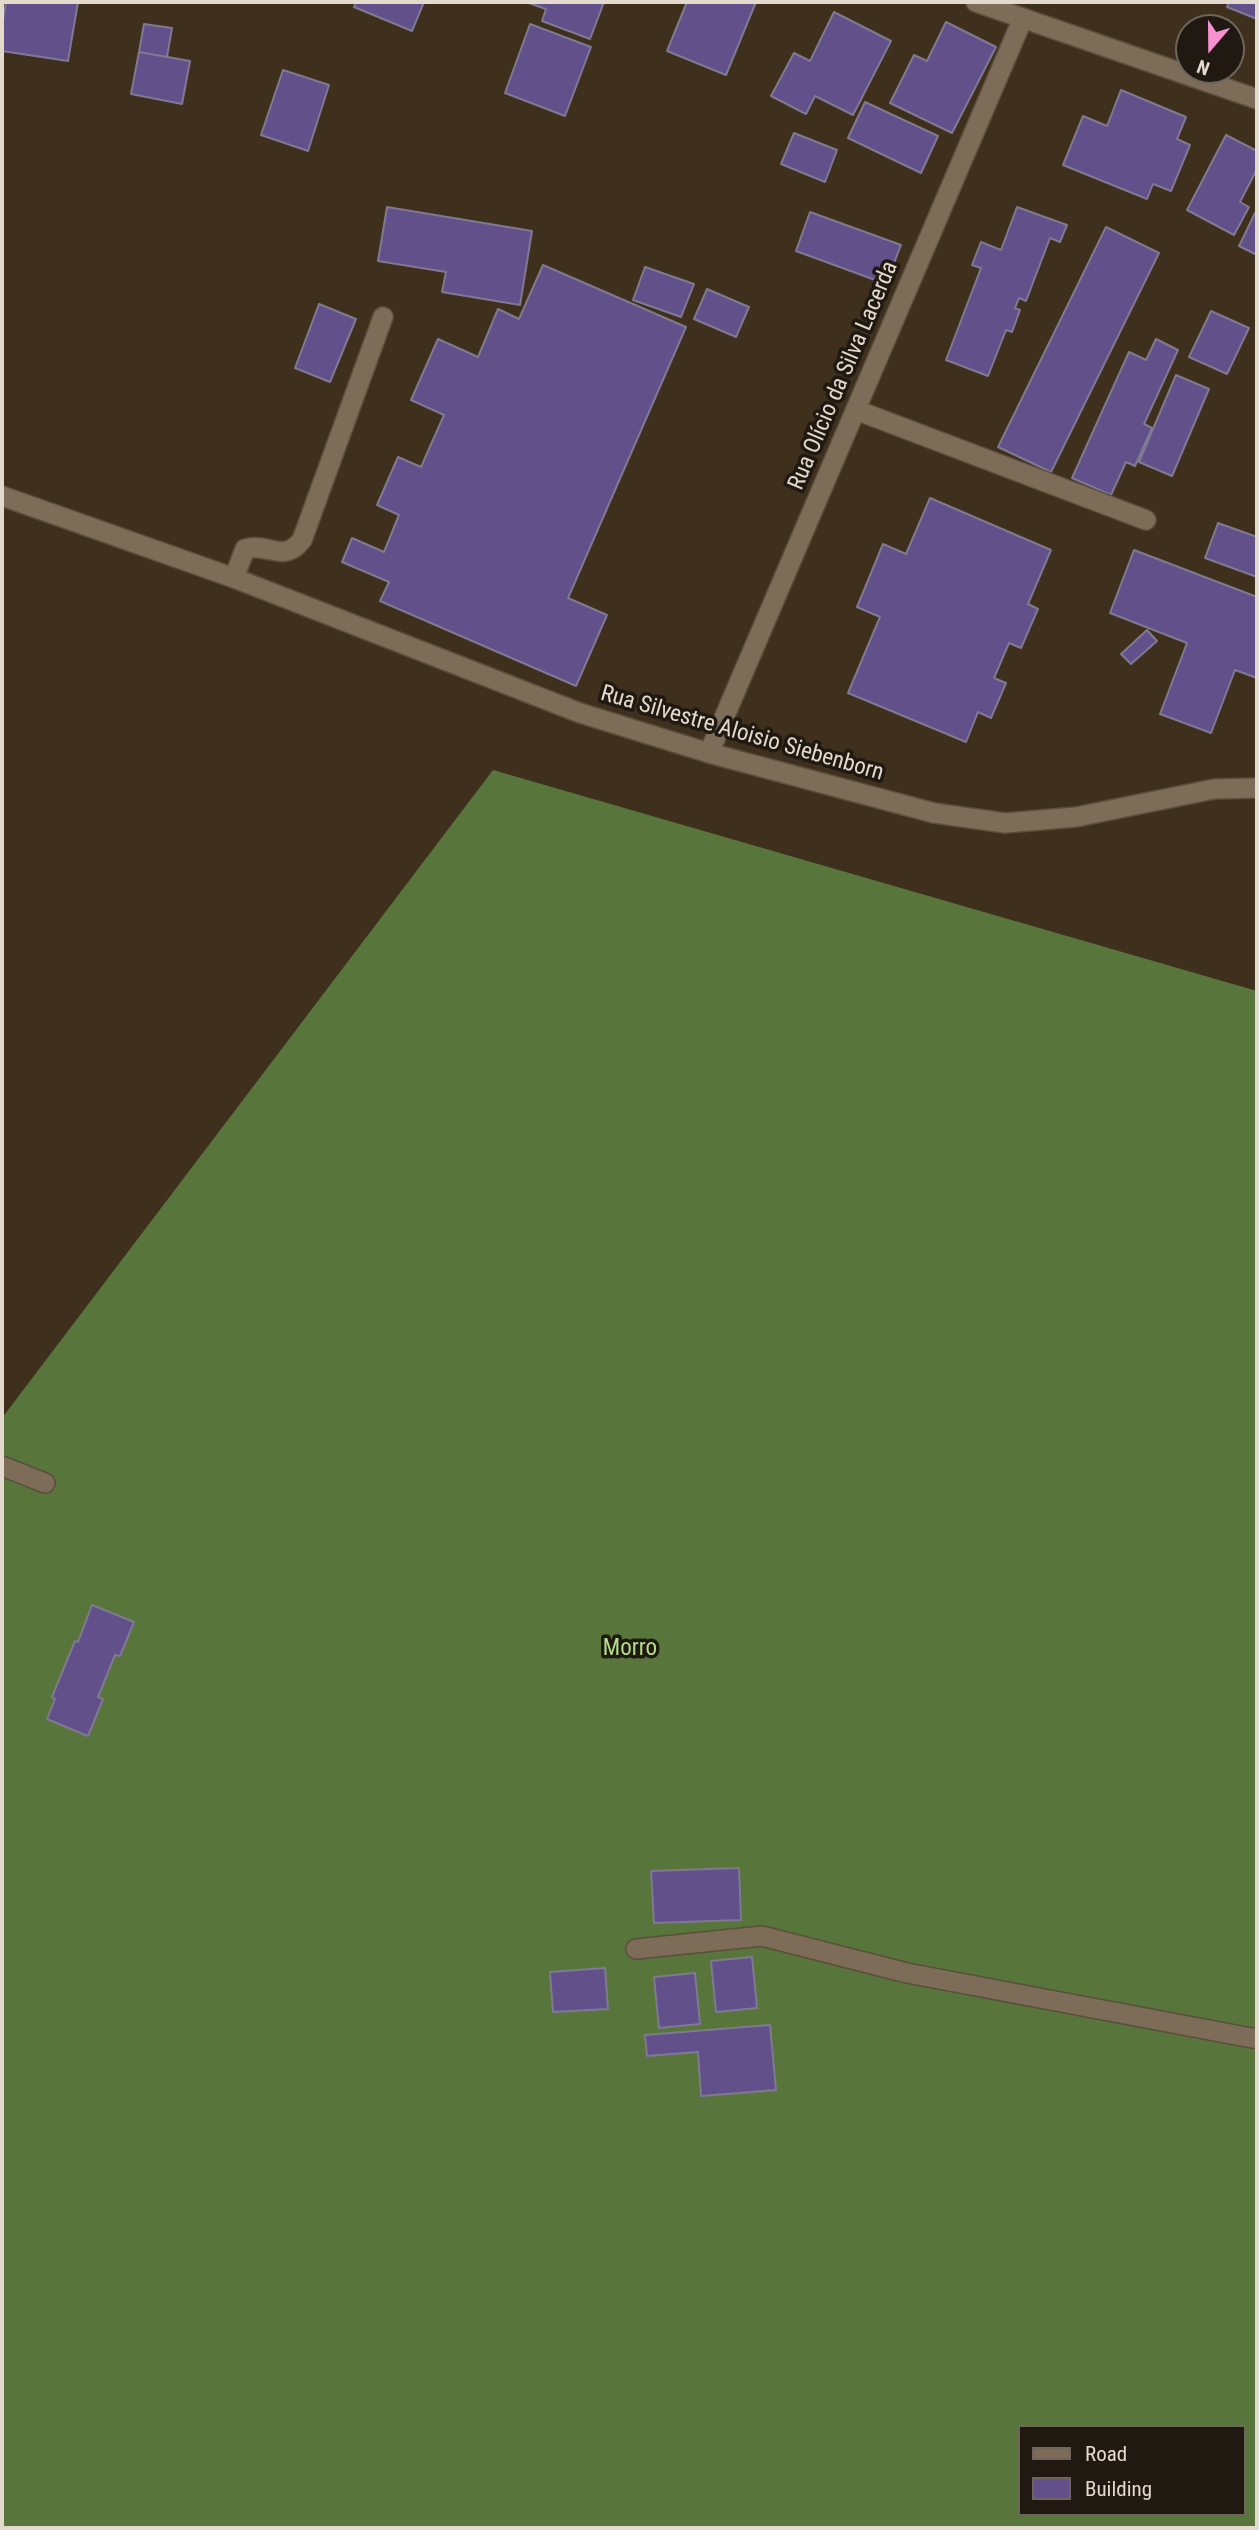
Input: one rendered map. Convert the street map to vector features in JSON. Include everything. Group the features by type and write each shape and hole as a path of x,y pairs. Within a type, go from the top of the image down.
{"street":[{"path":"976,2 1257,99"},
{"name":"Rua Olício da Silva Lacerda","path":"709,753 1023,18"},
{"path":"233,578 245,549 252,547 285,552 294,550 302,540 383,317"},
{"path":"856,410 1146,520"},
{"name":"Rua Silvestre Aloisio Siebenborn","path":"2,496 233,578 580,713 709,753 934,813 1005,823 1076,817 1214,789 1257,788"},
{"path":"2,1466 45,1483"},
{"path":"636,1949 762,1936 907,1973 1257,2039"}],"green space":[{"name":"Morro","path":"493,770 1257,991 1257,2528 2,2528 2,1418"}],"building":[{"path":"6,2 78,2 68,61 2,51"},
{"path":"356,2 424,2 412,31 354,7"},
{"path":"526,2 604,2 590,39 542,21 546,9"},
{"path":"687,2 756,2 726,75 667,51"},
{"path":"1229,2 1257,2 1257,19 1245,14 1227,7"},
{"path":"834,12 891,41 853,115 815,96 806,114 771,96 794,53 810,61"},
{"path":"946,22 996,47 952,133 890,103 914,55 927,61"},
{"path":"144,24 172,28 167,57 139,52"},
{"path":"530,24 591,47 565,116 505,93"},
{"path":"139,52 190,61 182,104 131,94"},
{"path":"283,70 329,85 308,151 261,135"},
{"path":"1121,90 1186,117 1177,139 1190,145 1171,191 1153,184 1147,199 1063,165 1083,116 1107,126"},
{"path":"865,102 938,136 921,173 848,138"},
{"path":"794,133 837,150 825,182 781,164"},
{"path":"1226,135 1257,151 1257,169 1240,202 1249,207 1234,235 1187,210"},
{"path":"387,207 532,231 520,305 442,292 446,272 378,261"},
{"path":"1017,207 1067,225 1060,242 1050,238 1026,301 1019,298 1015,308 1020,310 1012,332 1006,330 988,376 946,360 981,268 972,265 981,242 1001,250"},
{"path":"1257,209 1257,255 1239,246"},
{"path":"810,212 901,245 886,284 796,251"},
{"path":"1106,227 1159,253 1051,472 998,447"},
{"path":"543,265 686,327 568,598 607,615 576,686 380,601 389,582 342,562 352,538 384,552 399,515 377,505 398,457 421,467 444,415 411,400 438,339 478,357 498,309 519,319"},
{"path":"645,267 694,284 681,317 633,300"},
{"path":"707,289 749,307 736,337 694,319"},
{"path":"319,304 356,319 330,382 295,368"},
{"path":"1211,311 1249,328 1227,374 1189,357"},
{"path":"1156,339 1178,350 1144,424 1152,428 1135,466 1126,462 1111,495 1072,478 1129,352 1146,360"},
{"path":"1176,375 1209,389 1172,476 1139,462"},
{"path":"930,498 1051,550 1028,604 1038,609 1021,648 1009,643 994,678 1006,683 991,718 978,712 966,742 848,693 880,617 857,607 883,544 906,554"},
{"path":"1218,523 1257,537 1257,577 1205,558"},
{"path":"1134,550 1257,597 1257,678 1235,670 1211,733 1160,714 1187,643 1110,613"},
{"path":"1147,630 1157,641 1131,664 1121,654"},
{"path":"92,1605 134,1622 120,1656 115,1655 98,1697 103,1699 88,1736 47,1719 55,1699 52,1697"},
{"path":"739,1868 741,1920 654,1923 651,1871"},
{"path":"752,1957 757,2008 716,2012 711,1961"},
{"path":"605,1968 608,2009 553,2012 550,1972"},
{"path":"695,1973 700,2024 659,2028 654,1977"},
{"path":"770,2025 776,2090 701,2096 698,2052 647,2056 645,2035"}]}
